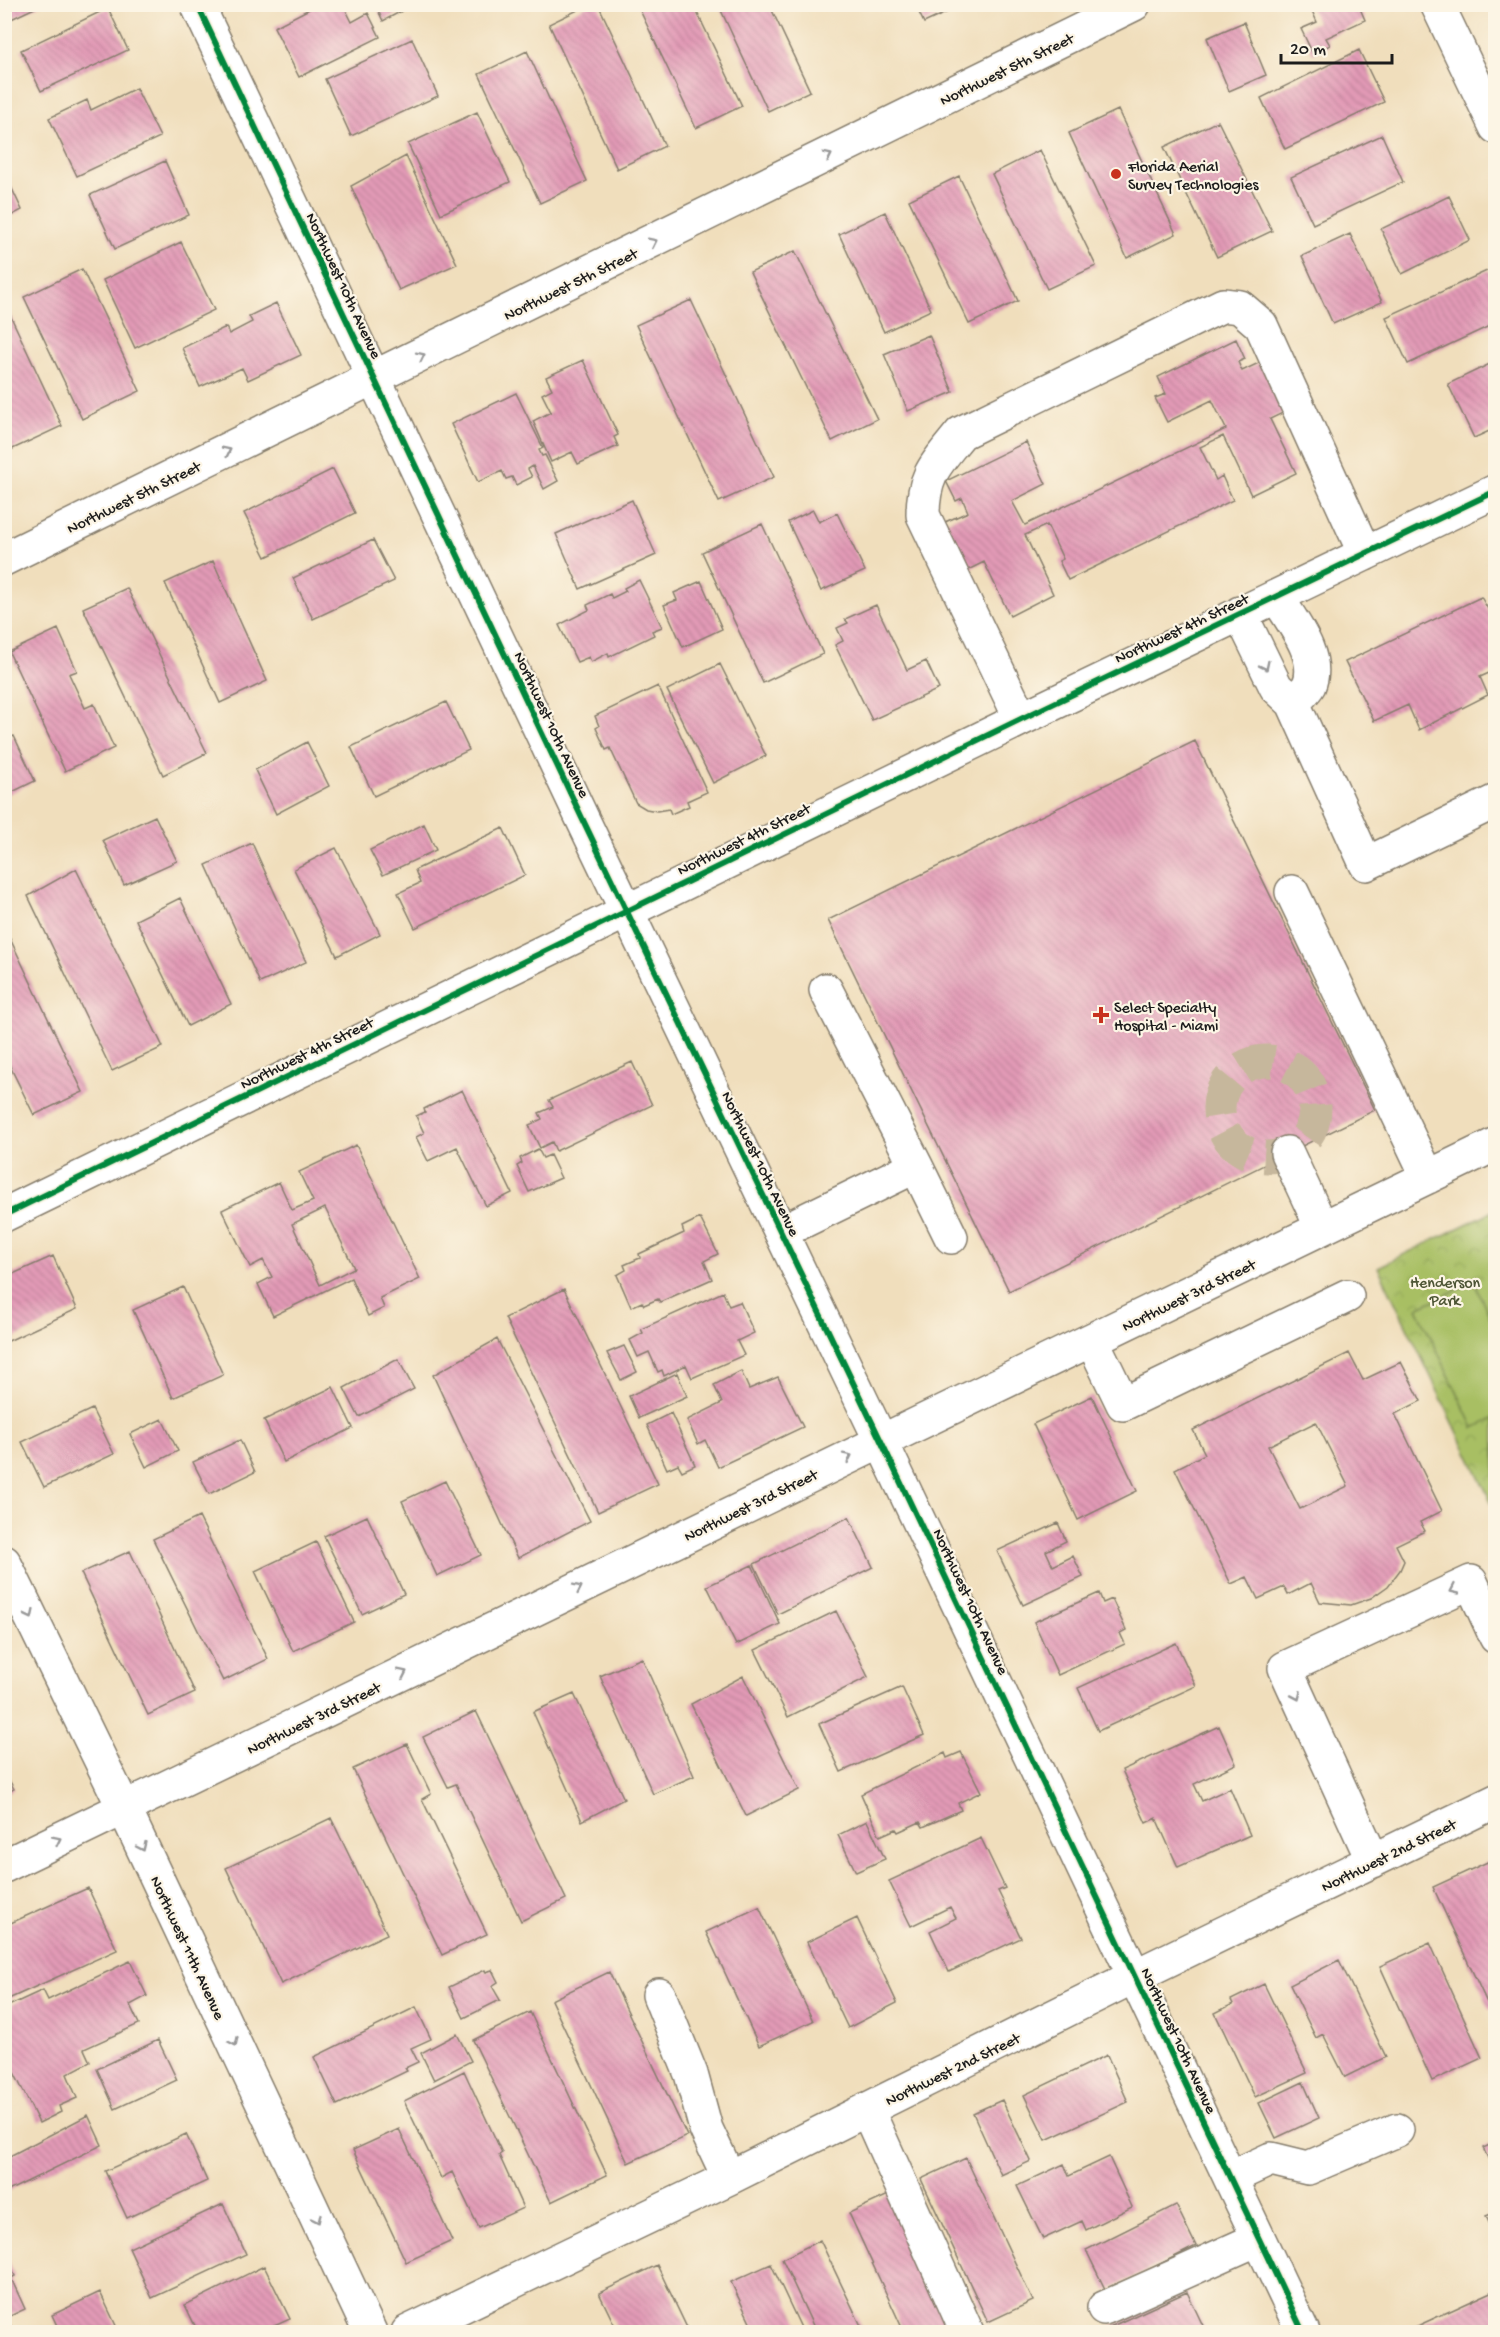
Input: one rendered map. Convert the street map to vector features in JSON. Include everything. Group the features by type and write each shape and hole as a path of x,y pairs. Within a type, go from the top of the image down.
{"street":[{"name":"Northwest 10th Avenue","path":"197,4 1303,2332"},
{"name":"Northwest 5th Street","path":"4,559 375,379 1134,4"},
{"path":"1437,4 1496,127"},
{"path":"1020,718 923,515 923,495 931,470 961,433 1223,305 1240,307 1261,325 1365,554"},
{"name":"Northwest 4th Street","path":"4,1215 1020,718 1496,491"},
{"path":"1277,597 1308,650 1311,666 1308,686 1293,703"},
{"path":"1240,614 1276,687 1293,703 1366,864 1496,801"},
{"path":"1292,892 1428,1177"},
{"path":"826,990 951,1237"},
{"name":"Northwest 3rd Street","path":"4,1866 1496,1144"},
{"path":"1287,1153 1322,1228"},
{"path":"781,1232 916,1166"},
{"path":"1092,1340 1123,1404 1347,1296"},
{"name":"Northwest 11th Avenue","path":"4,1562 124,1808 370,2332"},
{"path":"1373,1861 1285,1668 1471,1582 1496,1637"},
{"name":"Northwest 2nd Street","path":"408,2332 729,2178 1135,1976 1496,1801"},
{"path":"659,1995 691,2074 706,2129 729,2178"},
{"path":"867,2109 967,2332"},
{"path":"1230,2178 1271,2159 1308,2168 1397,2130"},
{"path":"1104,2308 1258,2239"}],"green space":[{"name":"Henderson Park","path":"1495,1210 1495,1510 1378,1267"},
{"path":"1474,1282 1495,1328 1495,1418 1474,1428 1417,1308"}],"building":[{"path":"4,4 43,4 7,21 4,16"},
{"path":"319,4 343,4 352,22 368,13 380,37 299,77 274,27"},
{"path":"375,4 415,4 383,21"},
{"path":"590,4 598,4 665,146 617,169 549,24"},
{"path":"637,4 693,4 742,106 696,128"},
{"path":"718,4 769,4 810,91 768,111"},
{"path":"915,4 965,4 924,23"},
{"path":"1309,4 1358,4 1365,20 1326,38 1330,45 1313,54 1301,29 1317,22"},
{"path":"108,8 128,50 41,91 21,50"},
{"path":"1244,22 1266,75 1229,91 1207,38"},
{"path":"412,39 438,96 351,136 325,79"},
{"path":"1359,50 1384,102 1285,149 1261,98"},
{"path":"527,51 587,181 540,203 479,74"},
{"path":"136,88 160,137 77,176 49,118 87,100 91,110"},
{"path":"1118,110 1176,234 1127,258 1069,133"},
{"path":"477,112 510,182 441,214 408,144"},
{"path":"1218,121 1272,231 1217,257 1164,147"},
{"path":"1382,135 1403,182 1313,224 1291,177"},
{"path":"1040,150 1096,266 1047,289 992,174"},
{"path":"406,156 457,264 399,290 351,186"},
{"path":"165,161 189,215 115,249 90,195"},
{"path":"5,174 22,210 5,219"},
{"path":"959,176 1018,301 969,324 909,200"},
{"path":"1449,196 1470,240 1402,274 1381,229"},
{"path":"885,212 931,310 884,332 839,234"},
{"path":"1350,234 1382,302 1333,324 1302,256"},
{"path":"181,242 214,310 135,348 103,280"},
{"path":"795,251 877,419 832,441 750,272"},
{"path":"82,269 140,391 82,419 24,297"},
{"path":"1489,270 1496,284 1496,323 1408,364 1386,317"},
{"path":"691,300 774,477 719,502 636,325"},
{"path":"4,302 62,426 4,453"},
{"path":"276,303 301,355 248,380 242,368 200,387 182,348 226,327 229,334 252,322 249,316"},
{"path":"929,335 953,392 908,411 884,354"},
{"path":"1236,339 1245,359 1238,362 1242,371 1267,359 1291,409 1270,419 1296,473 1251,495 1223,436 1200,447 1216,480 1222,476 1233,500 1068,580 1059,561 1063,559 1047,525 1025,535 1053,594 1010,616 984,562 968,570 945,522 968,512 962,498 956,501 946,481 1026,442 1046,484 1012,501 1025,525 1226,429 1212,400 1167,422 1155,398 1166,394 1158,377"},
{"path":"583,360 618,435 614,437 618,446 578,464 572,452 551,462 533,421 551,412 542,394 552,389 546,377"},
{"path":"1496,361 1496,428 1474,438 1448,384"},
{"path":"516,393 543,448 539,450 542,456 545,455 558,481 544,489 533,466 528,469 532,477 516,485 512,477 506,479 502,471 478,482 451,424"},
{"path":"333,469 355,513 266,557 244,513"},
{"path":"632,500 656,555 580,589 556,534"},
{"path":"813,510 819,522 837,513 865,571 821,591 788,522"},
{"path":"762,524 823,654 763,683 702,552"},
{"path":"373,540 394,581 313,619 293,578"},
{"path":"213,561 267,681 220,703 165,583"},
{"path":"639,580 662,627 652,631 654,635 609,657 608,653 591,662 589,657 577,662 559,625 589,610 587,605 610,594 612,598 626,591 624,588"},
{"path":"701,581 722,629 683,647 664,605 677,600 674,593"},
{"path":"127,588 207,753 163,775 83,608"},
{"path":"1481,597 1496,623 1496,670 1480,677 1488,695 1419,730 1408,705 1374,721 1345,662"},
{"path":"876,605 907,670 926,661 939,689 872,720 835,645 843,641 837,628 848,623 845,619"},
{"path":"58,629 77,671 69,674 85,708 94,704 114,748 65,771 9,652"},
{"path":"720,664 766,756 713,783 667,690"},
{"path":"658,686 707,792 687,801 689,806 671,814 669,809 657,811 646,809 636,803 610,748 606,750 596,728 599,726 595,716"},
{"path":"446,702 469,750 374,796 351,747"},
{"path":"14,736 35,781 4,796 4,740"},
{"name":"Select Specialty Hospital - Miami","path":"1195,741 1375,1110 1009,1291 828,920"},
{"path":"307,742 329,786 276,814 255,770"},
{"path":"155,816 177,861 124,885 103,840"},
{"path":"424,824 436,850 383,875 370,850"},
{"path":"503,828 525,875 415,928 398,893 420,883 415,870"},
{"path":"252,843 306,962 260,983 206,865"},
{"path":"336,848 380,934 337,956 294,869"},
{"path":"76,869 163,1047 112,1071 28,896"},
{"path":"180,898 231,1004 188,1026 136,920"},
{"path":"4,926 83,1092 34,1115 4,1054"},
{"path":"632,1062 652,1105 556,1151 552,1142 540,1148 529,1125 542,1119 539,1113 553,1107 549,1100"},
{"path":"462,1090 512,1193 486,1206 457,1147 428,1161 416,1137 424,1133 416,1116 425,1112 424,1109"},
{"path":"356,1145 420,1279 380,1298 384,1308 368,1316 351,1278 273,1316 258,1284 272,1277 263,1260 250,1267 222,1210 279,1182 292,1210 313,1201 299,1172","holes":["325,1208 354,1268 320,1285 292,1224"]},
{"path":"538,1149 543,1158 550,1155 561,1178 529,1192 517,1166 522,1163 520,1158"},
{"path":"700,1218 718,1254 704,1261 712,1279 660,1302 658,1299 631,1307 617,1275 626,1270 624,1265 640,1258 639,1254 684,1233 682,1227"},
{"path":"53,1256 77,1309 4,1343 4,1278"},
{"path":"183,1287 223,1375 173,1398 133,1310"},
{"path":"564,1289 658,1484 598,1512 505,1318"},
{"path":"723,1292 729,1306 740,1302 754,1333 737,1341 744,1355 692,1378 686,1365 664,1376 662,1370 658,1372 649,1352 638,1357 630,1340 643,1333 641,1329"},
{"path":"497,1339 590,1521 518,1558 433,1375"},
{"path":"624,1346 637,1372 621,1380 607,1353"},
{"path":"1349,1353 1363,1380 1401,1362 1421,1401 1395,1414 1442,1511 1420,1522 1425,1531 1396,1545 1404,1561 1400,1570 1388,1586 1371,1598 1351,1605 1320,1602 1311,1583 1288,1595 1284,1587 1258,1599 1247,1577 1231,1584 1175,1469 1205,1454 1193,1430","holes":["1316,1422 1348,1486 1300,1509 1268,1446"]},
{"path":"398,1359 414,1389 359,1417 344,1388"},
{"path":"741,1371 749,1389 778,1377 803,1427 718,1467 705,1440 698,1444 687,1420 722,1403 714,1385"},
{"path":"677,1373 687,1396 639,1418 629,1396"},
{"path":"333,1387 353,1428 284,1462 264,1420"},
{"path":"1092,1396 1137,1491 1078,1520 1033,1424"},
{"path":"92,1409 114,1454 44,1487 22,1442"},
{"path":"671,1413 695,1465 682,1471 678,1464 667,1469 647,1425"},
{"path":"162,1419 178,1451 146,1467 130,1434"},
{"path":"240,1440 255,1472 209,1494 193,1462"},
{"path":"445,1481 481,1555 437,1576 402,1501"},
{"path":"367,1516 404,1594 362,1614 324,1536"},
{"path":"199,1517 268,1659 223,1681 153,1539"},
{"path":"849,1517 873,1567 778,1614 754,1564"},
{"path":"1058,1523 1066,1541 1046,1551 1053,1566 1073,1556 1083,1577 1023,1605 997,1551"},
{"path":"316,1542 354,1622 293,1651 255,1571"},
{"path":"130,1551 195,1693 148,1715 81,1573"},
{"path":"752,1565 780,1624 736,1645 707,1586"},
{"path":"1099,1593 1103,1603 1112,1599 1126,1630 1120,1633 1125,1644 1058,1675 1034,1622"},
{"path":"836,1611 868,1677 788,1717 755,1650"},
{"path":"1176,1643 1196,1686 1098,1731 1078,1688"},
{"path":"642,1658 694,1776 653,1794 600,1676"},
{"path":"743,1676 799,1790 746,1816 691,1704"},
{"path":"902,1687 924,1735 841,1772 819,1724"},
{"path":"574,1694 624,1799 582,1821 533,1712"},
{"path":"476,1711 566,1899 521,1921 456,1784 448,1787 423,1737"},
{"path":"1219,1726 1236,1764 1194,1784 1202,1801 1230,1788 1250,1835 1178,1867 1156,1818 1146,1823 1122,1770"},
{"path":"407,1744 431,1794 422,1799 487,1934 442,1955 353,1769"},
{"path":"961,1752 981,1792 958,1803 961,1810 923,1827 920,1822 898,1832 896,1829 880,1836 861,1794 945,1753 947,1758"},
{"path":"4,1771 14,1789 4,1794"},
{"path":"331,1818 387,1934 281,1984 226,1868"},
{"path":"867,1821 885,1859 856,1872 838,1835"},
{"path":"981,1838 1005,1888 998,1891 1021,1938 949,1972 930,1931 956,1918 950,1907 911,1926 889,1881"},
{"path":"1494,1859 1496,2007 1490,2009 1433,1887"},
{"path":"88,1888 117,1950 4,2001 4,1926"},
{"path":"759,1907 813,2021 759,2046 706,1932"},
{"path":"857,1918 897,2003 848,2028 807,1942"},
{"path":"1430,1943 1482,2058 1432,2081 1380,1966"},
{"path":"1339,1960 1386,2057 1345,2077 1323,2034 1316,2038 1290,1985"},
{"path":"130,1961 147,1996 130,2005 139,2024 84,2049 90,2062 67,2074 77,2098 59,2106 61,2112 39,2123 4,2052 4,2008 43,1990 48,2000"},
{"path":"485,1970 486,1972 492,1970 498,1982 492,1986 500,2000 464,2018 449,1987"},
{"path":"609,1972 687,2136 628,2163 551,2000"},
{"path":"1264,1984 1307,2073 1255,2097 1215,2013 1233,2004 1231,2000"},
{"path":"416,2007 431,2039 411,2048 418,2062 405,2068 407,2071 337,2105 314,2057"},
{"path":"530,2012 607,2175 551,2202 473,2040"},
{"path":"457,2034 471,2061 434,2080 421,2053"},
{"path":"158,2040 177,2080 115,2109 97,2069"},
{"path":"1107,2055 1128,2102 1046,2140 1024,2095"},
{"path":"464,2071 502,2153 499,2155 523,2208 479,2228 452,2172 441,2178 404,2101"},
{"path":"1303,2082 1319,2118 1276,2138 1259,2103"},
{"path":"1002,2100 1031,2161 1001,2175 973,2113"},
{"path":"88,2115 102,2145 4,2193 4,2159"},
{"path":"399,2129 452,2241 406,2262 353,2150"},
{"path":"186,2134 207,2181 127,2218 105,2171"},
{"path":"1496,2142 1496,2164 1492,2166 1483,2148"},
{"path":"1109,2157 1132,2207 1086,2230 1082,2221 1043,2239 1017,2186 1064,2164 1069,2176"},
{"path":"966,2158 1033,2301 988,2322 921,2179"},
{"path":"895,2192 960,2332 904,2332 849,2213"},
{"path":"223,2204 246,2254 152,2298 129,2248"},
{"path":"1176,2205 1196,2246 1106,2291 1086,2250"},
{"path":"1496,2212 1496,2238 1486,2216"},
{"path":"820,2240 864,2332 816,2332 782,2259"},
{"path":"6,2256 15,2276 11,2278 25,2309 4,2319 4,2257"},
{"path":"771,2264 803,2332 755,2332 731,2282"},
{"path":"657,2265 689,2332 618,2332 599,2293"},
{"path":"264,2266 290,2319 261,2332 198,2332 185,2305"},
{"path":"1496,2290 1496,2332 1404,2332"},
{"path":"100,2292 119,2332 60,2332 52,2315"},
{"path":"1187,2292 1206,2332 1099,2332"},
{"path":"10,2324 14,2332 4,2332 4,2327"}],"tunnel":[{"path":"1267,1061 1285,1064 1301,1075 1312,1091 1315,1109 1312,1127 1301,1143 1285,1154 1267,1157 1249,1154 1233,1143 1222,1127 1219,1109 1222,1091 1233,1075 1249,1064 1267,1061"}],"cycle path":[{"path":"197,4 1303,2332"},
{"path":"4,1215 1021,719 1496,491"}],"place":[{"name":"Florida Aerial Survey Technologies","path":"1116,174"},
{"name":"Select Specialty Hospital - Miami","path":"1101,1015"}]}
